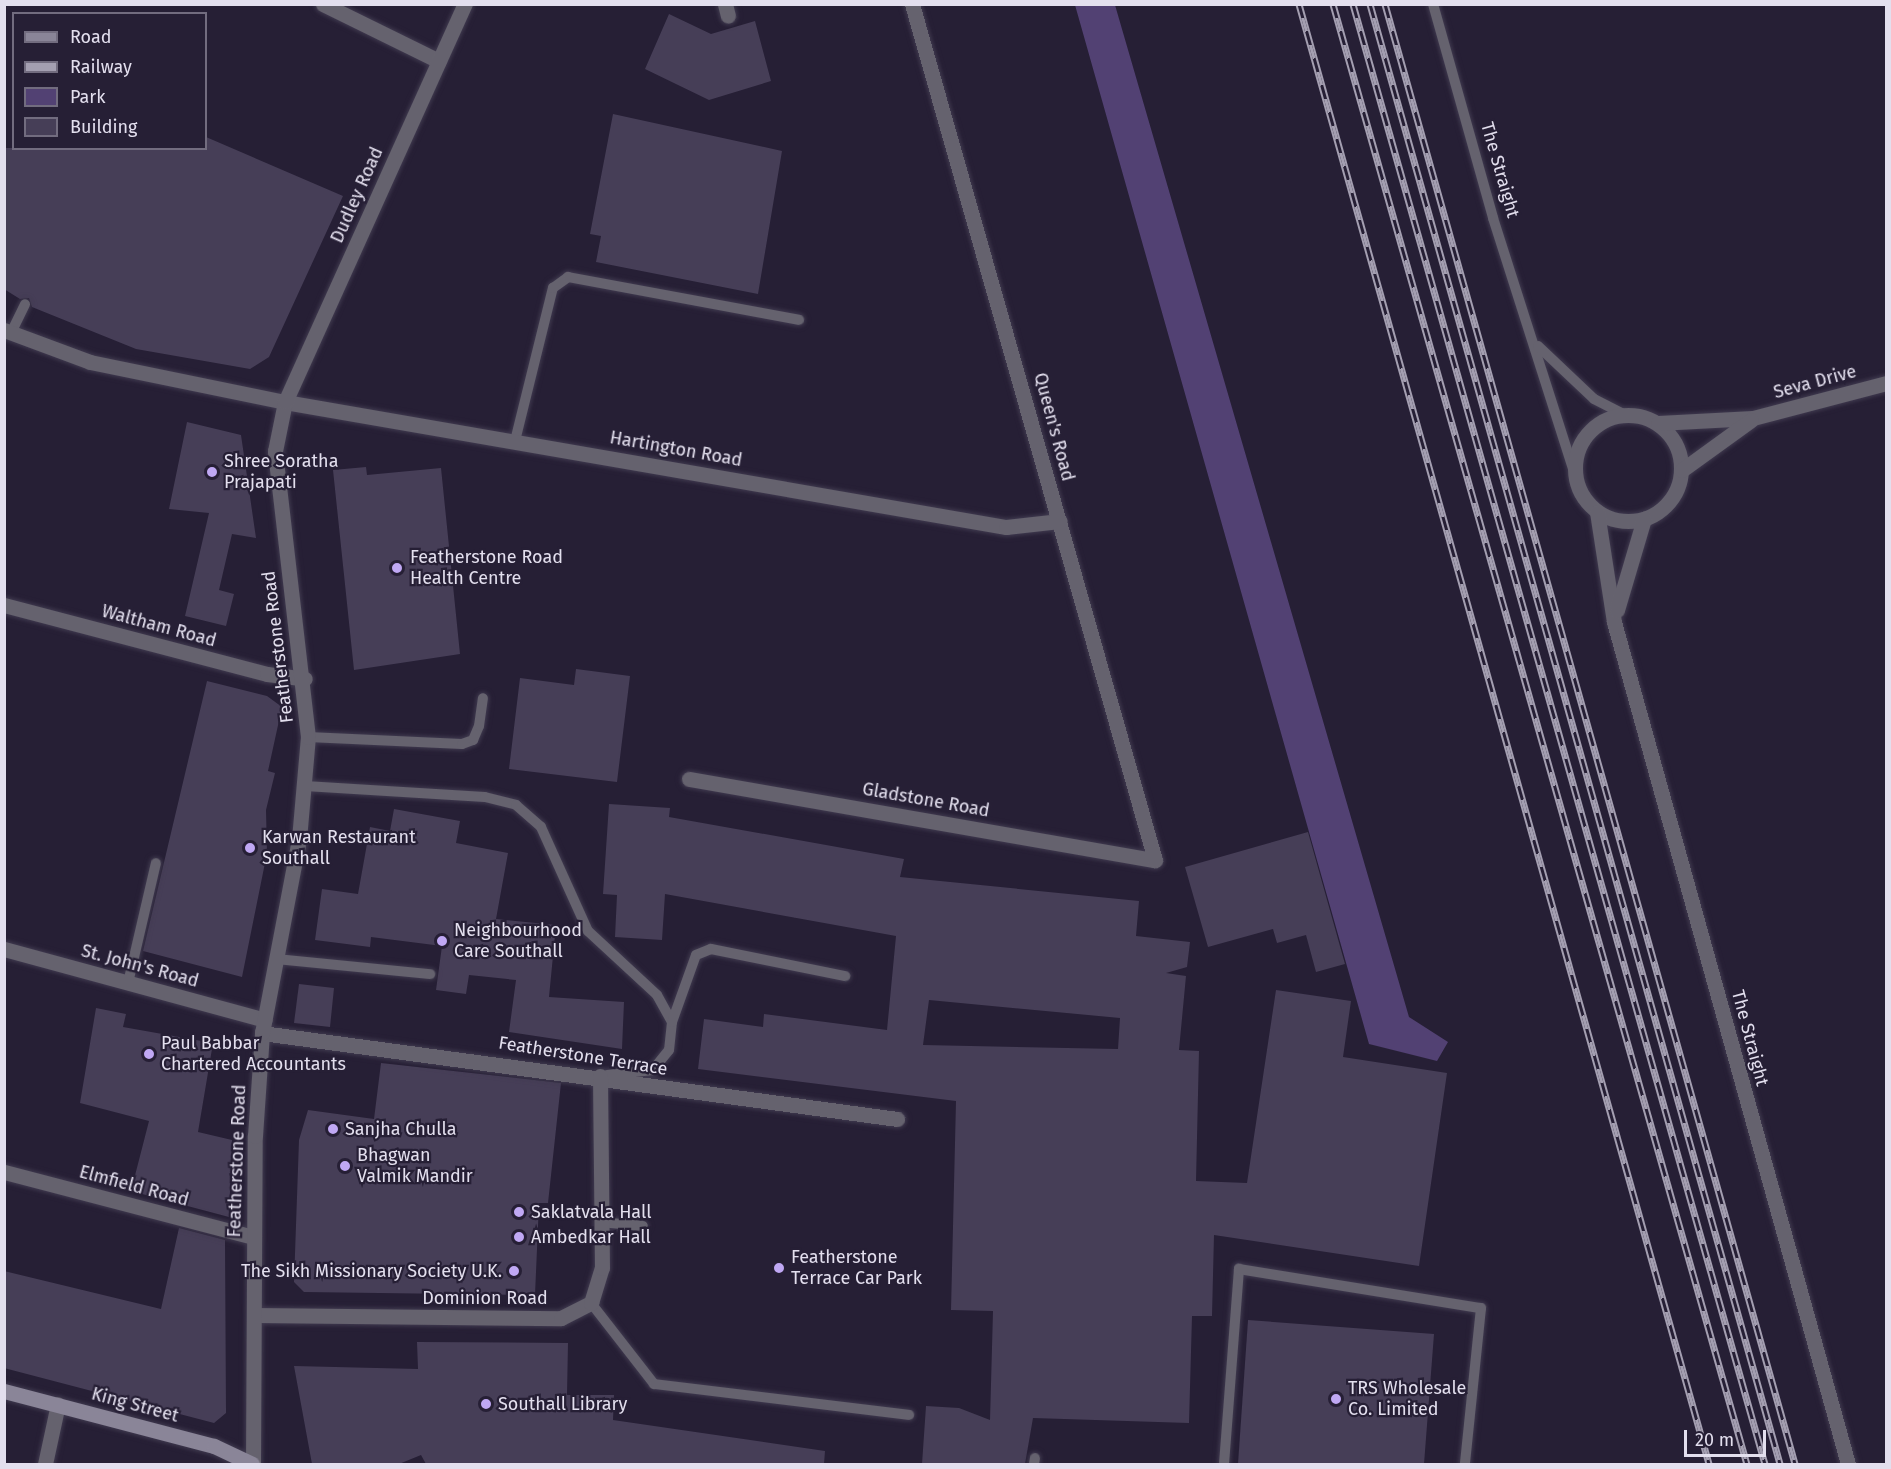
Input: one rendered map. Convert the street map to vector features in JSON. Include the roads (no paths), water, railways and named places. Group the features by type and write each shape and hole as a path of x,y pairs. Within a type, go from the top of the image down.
{"street":[{"path":"323,4 439,61"},
{"name":"Dudley Road","path":"285,402 465,4"},
{"name":"Queen's Road","path":"912,4 1037,433 1155,860"},
{"path":"8,332 90,362 285,402"},
{"name":"Seva Drive","path":"1658,423 1753,418 1887,383"},
{"name":"Hartington Road","path":"285,402 1006,527 1060,521"},
{"name":"Featherstone Road","path":"253,1464 254,1238 264,1027 305,786 308,737 305,679 273,470 285,402"},
{"path":"1623,414 1658,423 1675,443 1682,470 1670,501 1644,519 1620,520 1597,512 1578,487 1574,472 1575,456 1591,429 1623,414"},
{"name":"Seva Drive","path":"1682,470 1710,444 1753,418"},
{"name":"The Straight","path":"1597,512 1614,622 1848,1464"},
{"name":"The Straight","path":"1614,622 1626,562 1644,519"},
{"name":"Waltham Road","path":"4,605 267,674 305,679"},
{"name":"Gladstone Road","path":"690,779 1155,860"},
{"name":"St. John's Road","path":"4,950 128,983 264,1027"},
{"name":"Featherstone Terrace","path":"264,1027 600,1076 638,1086 897,1119"},
{"path":"591,1303 602,1268 600,1076"},
{"name":"Elmfield Road","path":"4,1172 254,1238"},
{"name":"Dominion Road","path":"254,1315 561,1318 591,1303"},
{"name":"King Street","path":"4,1391 214,1446 253,1464"},
{"path":"45,1464 58,1404"}],"lane":[{"name":"The Straight","path":"1433,4 1493,218 1536,344 1574,472"},
{"path":"515,441 553,288 568,277 799,320"},
{"path":"8,332 25,304"},
{"name":"The Straight","path":"1536,344 1594,399 1623,414"},
{"path":"308,737 462,744 473,740 480,726 483,698"},
{"path":"305,786 405,789 516,805 541,827 588,931 657,995 672,1022"},
{"path":"128,983 156,863"},
{"path":"600,1076 653,1071 669,1050 672,1022 696,955 711,949 844,976"},
{"path":"276,959 430,974"},
{"path":"600,1222 643,1226"},
{"path":"1224,1464 1239,1269 1481,1308 1465,1464"},
{"path":"591,1303 654,1384 909,1415"}],"railway":[{"path":"1299,4 1709,1464"},
{"path":"1333,4 1747,1464"},
{"path":"1353,4 1765,1464"},
{"path":"1370,4 1780,1464"},
{"path":"1385,4 1795,1464"}],"place":[{"name":"Shree Soratha Prajapati","path":"212,472"},
{"name":"Featherstone Road Health Centre","path":"397,568"},
{"name":"Karwan Restaurant Southall","path":"250,848"},
{"name":"Neighbourhood Care Southall","path":"442,941"},
{"name":"Paul Babbar Chartered Accountants","path":"149,1054"},
{"name":"Sanjha Chulla","path":"333,1129"},
{"name":"Bhagwan Valmik Mandir","path":"345,1166"},
{"name":"Saklatvala Hall","path":"519,1212"},
{"name":"Ambedkar Hall","path":"519,1237"},
{"name":"Featherstone Terrace Car Park","path":"779,1268"},
{"name":"The Sikh Missionary Society U.K.","path":"514,1271"},
{"name":"TRS Wholesale Co. Limited","path":"1336,1399"},
{"name":"Southall Library","path":"486,1404"}]}
